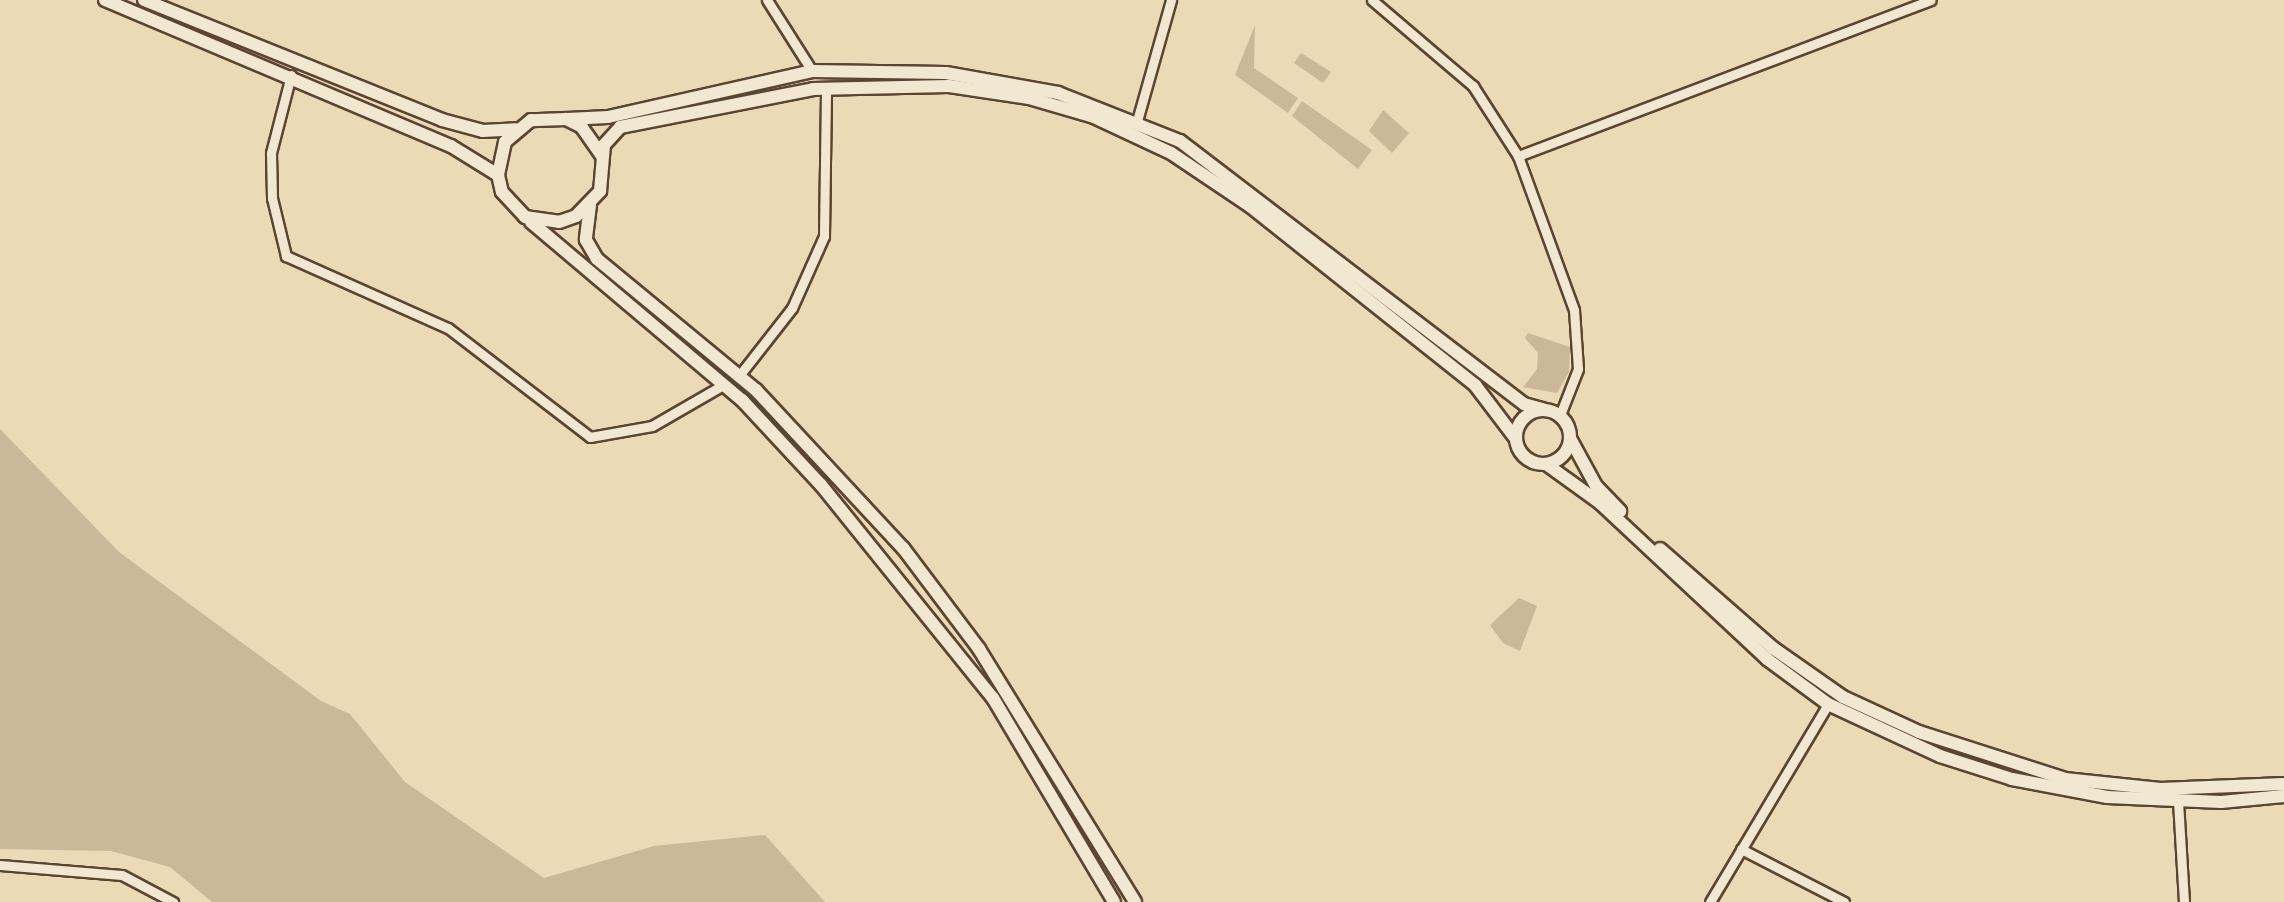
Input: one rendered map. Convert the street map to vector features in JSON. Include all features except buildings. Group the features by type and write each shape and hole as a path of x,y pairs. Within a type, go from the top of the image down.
{"street":[{"path":"104,0 290,75 451,146 498,175 512,206 723,385 821,484 992,698 1114,902"},
{"path":"144,0 442,120 483,131 516,129 548,117 608,117 812,70 1001,79 1137,121 1244,185 1524,404 1560,415"},
{"path":"767,0 812,70"},
{"path":"1137,121 1171,0"},
{"path":"1372,0 1473,86 1518,156 1574,310 1578,370 1560,415 1596,486 1630,522 1773,648 1843,698 1919,732 2065,779 2160,789 2284,784"},
{"path":"1518,156 1931,0"},
{"path":"290,75 271,153 272,198 286,256 448,328 590,437 652,426 723,385"},
{"path":"602,156 620,127 826,88 949,86 1029,98 1094,117 1171,153 1250,206 1475,384 1529,460 1546,464 1571,478 1767,660 1828,704 1940,756 2012,779 2178,802 2284,796"},
{"path":"738,377 792,308 824,236 826,88"},
{"path":"566,119 594,140 602,156 604,174 590,206 586,240 597,259 738,377 925,577 979,649 1135,902"},
{"path":"498,175 505,142 516,129"},
{"path":"526,216 559,222 590,206"},
{"path":"1516,439 1526,416 1542,409"},
{"path":"1546,464 1562,457 1571,440"},
{"path":"1710,902 1828,704"},
{"path":"2178,802 2184,902"},
{"path":"1742,850 1844,902"},
{"path":"0,865 126,876 173,902"}],"shaded area":[{"path":"1255,25 1254,68 1298,98 1288,113 1235,75"},
{"path":"1301,53 1331,72 1323,83 1294,63"},
{"path":"1302,101 1372,150 1358,169 1292,116"},
{"path":"1383,110 1409,133 1392,153 1369,131"},
{"path":"1528,333 1570,347 1569,372 1557,393 1523,387 1537,369 1538,353 1525,338"},
{"path":"0,429 119,552 321,701 350,714 405,782 544,878 654,846 765,835 825,902 212,902 170,867 111,851 0,849"},
{"path":"1519,598 1537,606 1520,651 1503,643 1490,625"}]}
